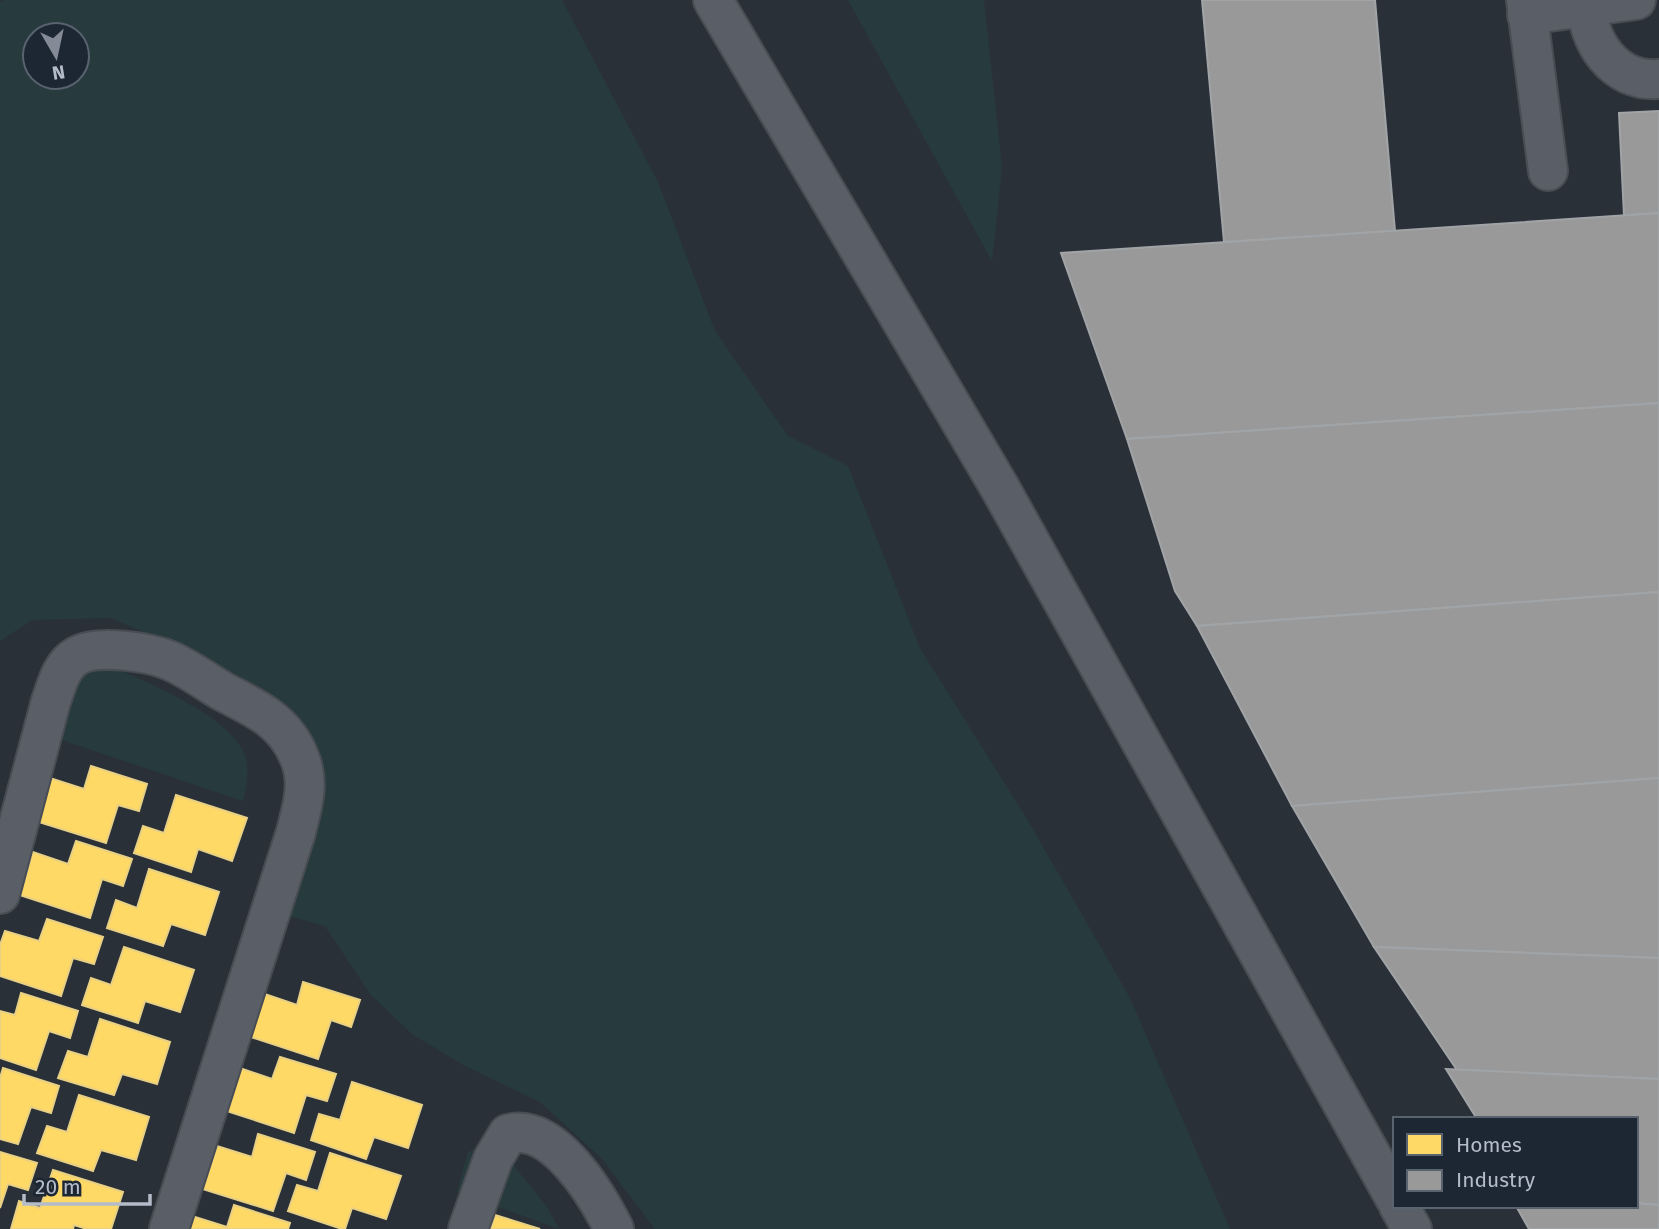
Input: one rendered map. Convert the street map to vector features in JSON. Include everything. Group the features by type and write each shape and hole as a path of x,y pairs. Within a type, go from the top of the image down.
{"street":[{"path":"713,0 1000,488 1393,1194"},
{"path":"1548,170 1527,7 1636,0"},
{"path":"1586,3 1599,50 1620,71 1649,80 1659,79"},
{"path":"0,894 55,689 68,662 79,654 125,651 170,661 269,718 289,738 305,776 306,793 296,832 169,1229"},
{"path":"468,1229 493,1159 508,1133 516,1132 526,1132 549,1143 570,1162 604,1208 614,1229"},
{"path":"1400,1208 1412,1229"}],"green space":[{"path":"562,0 658,182 715,331 788,436 848,466 920,648 1027,819 1130,998 1230,1229 655,1229 602,1159 540,1102 465,1066 412,1034 370,994 325,926 278,913 308,765 198,655 111,618 32,620 0,641 0,2"},
{"path":"848,0 984,0 1002,167 992,261"},
{"path":"104,664 182,700 221,725 244,753 247,783 243,801 38,732 58,680"},
{"path":"486,1146 511,1162 547,1207 559,1229 457,1192 468,1152"}],"building: Homes":[{"path":"91,766 147,784 139,811 118,805 106,843 36,821 50,778 84,789"},
{"path":"176,795 247,818 232,861 198,849 191,872 134,853 143,826 164,833"},
{"path":"76,841 132,859 123,886 102,879 90,918 20,895 33,852 68,864"},
{"path":"149,869 219,892 205,935 171,924 163,946 107,928 116,900 137,908"},
{"path":"47,919 103,937 94,964 73,958 61,996 0,976 0,945 5,931 39,941"},
{"path":"124,947 194,970 180,1012 145,1001 138,1023 82,1005 91,978 111,985"},
{"path":"303,982 360,1000 351,1027 331,1020 318,1059 248,1036 262,993 297,1005"},
{"path":"21,993 78,1011 70,1038 49,1031 36,1070 0,1058 0,1011 15,1015"},
{"path":"100,1019 170,1042 157,1084 122,1074 114,1095 58,1078 68,1051 88,1057"},
{"path":"280,1057 336,1074 327,1101 306,1095 294,1133 224,1110 237,1067 272,1079"},
{"path":"3,1068 59,1086 51,1113 31,1107 18,1144 0,1139 0,1078"},
{"path":"352,1082 422,1105 408,1148 374,1137 366,1159 311,1140 319,1114 340,1120"},
{"path":"79,1095 149,1117 136,1160 101,1150 93,1171 37,1153 47,1126 67,1132"},
{"path":"258,1134 315,1152 306,1180 286,1173 273,1211 203,1189 217,1146 252,1157"},
{"path":"0,1152 37,1163 28,1190 8,1184 0,1208"},
{"path":"330,1153 401,1176 386,1219 352,1208 345,1229 342,1229 288,1211 297,1185 318,1191"},
{"path":"53,1170 123,1192 111,1229 87,1229 74,1225 73,1229 11,1229 19,1201 40,1208"},
{"path":"234,1205 290,1223 288,1229 188,1229 192,1216 227,1227"},
{"path":"495,1215 540,1229 491,1229"}],"building: Industry":[{"path":"1202,0 1375,0 1395,231 1224,242"},
{"path":"1659,111 1659,213 1624,216 1619,113"},
{"path":"1659,213 1659,403 1127,439 1061,253"},
{"path":"1659,403 1659,592 1197,626 1175,591 1127,439"},
{"path":"1659,592 1659,778 1292,806 1197,626"},
{"path":"1659,778 1659,958 1374,947 1292,806"},
{"path":"1374,947 1659,958 1659,1079 1457,1070"},
{"path":"1446,1069 1659,1079 1659,1205 1638,1203 1638,1117 1476,1117"},
{"path":"1638,1203 1659,1205 1659,1229 1529,1229 1517,1208 1638,1208"}]}
